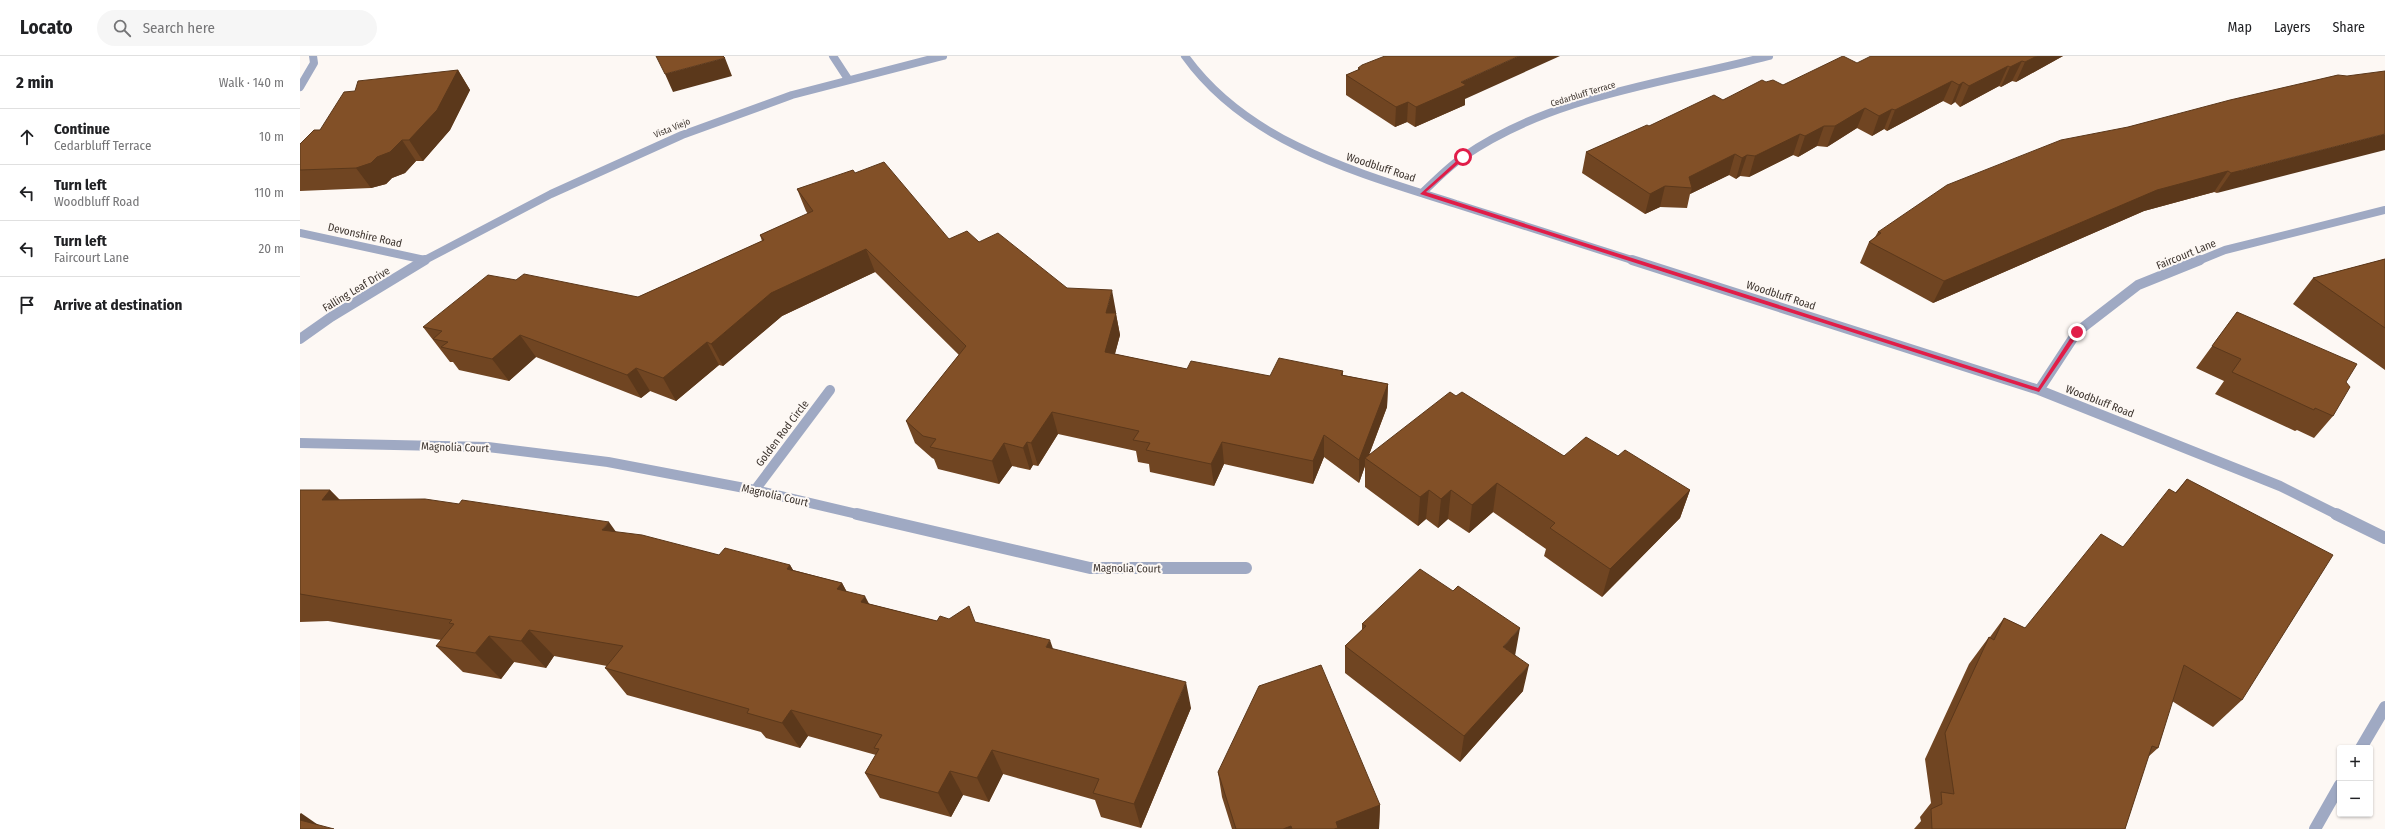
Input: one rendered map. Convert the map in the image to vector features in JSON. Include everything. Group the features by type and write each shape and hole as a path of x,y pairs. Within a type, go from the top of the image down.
{"street":[{"path":"300,87 314,63 314,56"},
{"path":"833,56 848,79"},
{"name":"Vista Viejo","path":"425,260 496,221 600,169 693,130 772,102 848,79 943,56"},
{"name":"Woodbluff Road","path":"1185,56 1218,94 1268,130 1341,167 2039,390 2280,486 2385,538"},
{"name":"Cedarbluff Terrace","path":"1422,193 1463,157 1511,130 1554,113 1642,87 1734,66 1769,56"},
{"name":"Faircourt Lane","path":"2039,390 2077,332 2138,285 2225,250 2385,210"},
{"name":"Devonshire Road","path":"300,233 425,260"},
{"name":"Falling Leaf Drive","path":"300,339 331,317 425,260"},
{"name":"Golden Rod Circle","path":"755,490 830,390"},
{"name":"Magnolia Court","path":"300,442 488,447 608,462 755,490 1090,568 1246,568"},
{"path":"2363,745 2385,707"},
{"path":"2315,829 2337,790"}],"building":[{"path":"656,56 723,56 725,58 665,74"},
{"path":"1385,56 1519,56 1461,82 1466,85 1416,107 1408,102 1396,107 1346,75 1360,69 1358,68 1362,65"},
{"path":"1843,56 1857,63 1871,56 2037,56 2025,62 2022,61 2010,67 2008,66 1969,86 1963,82 1959,85 1952,81 1895,110 1892,109 1879,116 1865,108 1835,126 1824,126 1805,136 1800,134 1755,156 1747,155 1742,158 1735,154 1689,177 1692,188 1665,186 1650,194 1586,152 1647,125 1649,126 1714,95 1723,100 1762,80 1766,82 1773,80 1783,85"},
{"path":"458,70 437,110 409,140 402,140 390,152 377,157 371,163 356,168 300,170 300,144 314,130 320,130 344,92 355,91 358,81"},
{"path":"2385,71 2385,134 2231,173 2228,171 2157,190 1944,281 1869,242 1881,233 1878,232 1947,185 2061,140 2128,127 2230,100 2338,75 2347,76"},
{"path":"884,162 949,239 967,231 979,242 998,233 1067,288 1112,290 1106,313 1116,313 1105,352 1187,369 1191,361 1270,376 1279,358 1343,371 1341,375 1388,384 1359,460 1324,435 1313,461 1222,442 1211,464 1146,450 1150,443 1133,440 1139,431 1052,412 1031,443 1027,442 1023,448 1004,443 992,461 930,447 936,439 923,436 906,421 966,346 866,249 771,293 711,344 707,342 663,378 636,368 627,375 520,335 492,359 441,347 448,342 433,339 442,331 423,327 488,275 516,280 524,274 638,297 764,240 760,235 813,211 797,189 853,170 855,173"},
{"path":"2385,259 2385,328 2313,278"},
{"path":"2237,312 2357,364 2346,382 2350,387 2333,416 2315,408 2314,410 2232,372 2241,359 2212,346"},
{"path":"1450,392 1456,396 1462,392 1564,456 1586,437 1618,456 1625,450 1690,490 1610,569 1550,528 1555,523 1497,483 1472,505 1451,490 1441,499 1429,490 1420,497 1365,458"},
{"path":"2187,479 2333,555 2242,700 2184,665 2158,748 2152,746 2125,829 1932,829 1931,809 1942,804 1941,792 1954,794 1945,733 1989,637 1994,640 2004,618 2025,628 2101,534 2123,547 2169,489 2176,493"},
{"path":"300,490 330,490 322,500 425,499 459,504 462,500 609,522 602,530 642,535 719,555 725,548 790,565 787,569 842,583 837,589 865,596 861,602 937,621 940,616 949,619 969,606 975,622 1050,640 1046,647 1186,682 1134,804 1093,793 1099,779 992,750 977,778 950,771 938,793 865,773 879,749 874,748 882,735 791,710 782,723 747,713 749,709 605,668 623,646 529,630 521,641 489,636 475,653 436,646 454,624 449,623 452,620 300,594"},
{"path":"1420,569 1453,591 1458,586 1520,628 1503,647 1529,665 1464,736 1345,646 1366,626 1362,624"},
{"path":"1321,665 1380,805 1336,822 1338,828 1334,829 1292,829 1291,826 1283,829 1236,829 1218,772 1259,686"},
{"path":"300,820 334,829 300,829"}],"route":[{"path":"1463,157 1422,193 2039,390 2077,332"}]}
